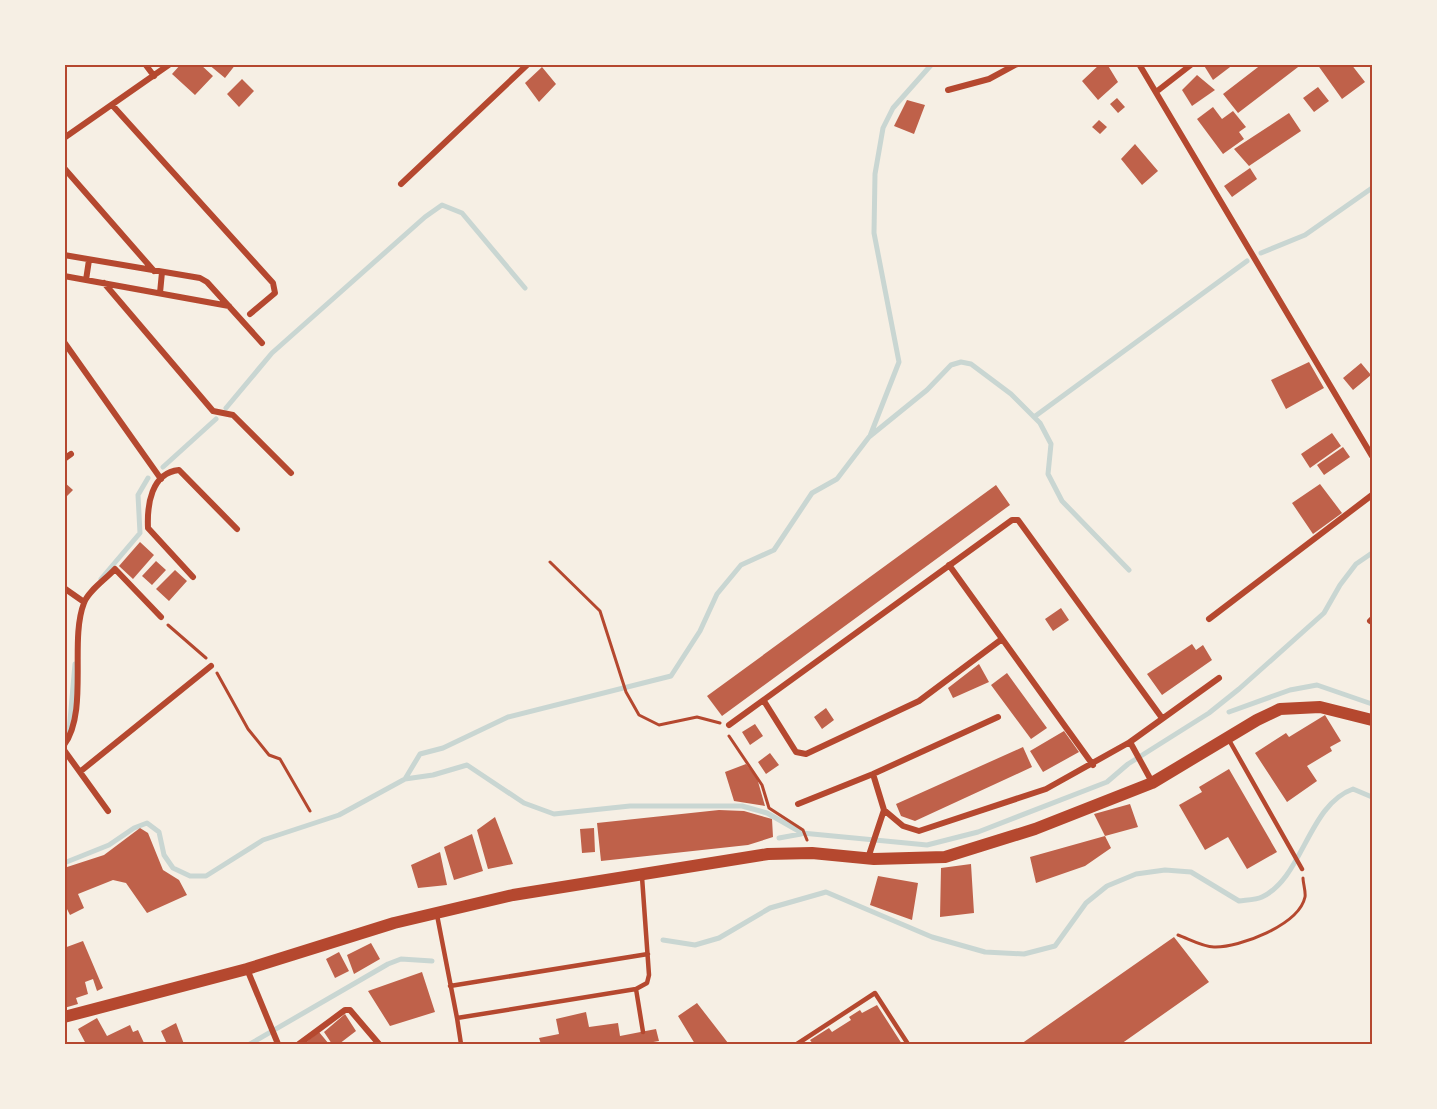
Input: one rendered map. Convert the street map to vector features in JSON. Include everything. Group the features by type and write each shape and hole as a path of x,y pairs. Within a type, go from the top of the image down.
{"main road":[{"path":"64,1017 247,969 394,923 513,895 642,873 792,852 867,859 945,857 1046,825 1152,783 1257,720 1288,708 1320,706 1372,720"}],"street":[{"path":"145,64 154,76"},
{"path":"64,138 113,106 170,64"},
{"path":"401,184 528,64"},
{"path":"948,90 989,79 1017,64"},
{"path":"1139,64 1372,456"},
{"path":"1156,92 1192,64"},
{"path":"113,106 273,283 275,293 250,314"},
{"path":"64,168 154,271"},
{"path":"64,255 200,278 262,343"},
{"path":"86,280 88,260"},
{"path":"160,293 162,272"},
{"path":"64,276 229,306"},
{"path":"104,283 213,411 233,415 291,473"},
{"path":"64,342 161,479"},
{"path":"64,459 71,454"},
{"path":"193,577 148,528 152,491 161,479 176,470 182,472 237,529"},
{"path":"1209,619 1372,495"},
{"path":"729,725 1012,520 1018,520 1162,718"},
{"path":"950,565 1093,765"},
{"path":"64,745 70,737 74,716 82,600 115,569 161,617"},
{"path":"64,588 82,600"},
{"path":"764,701 796,752 806,754 919,701 1002,639"},
{"path":"81,771 211,666"},
{"path":"884,810 903,826 919,831 1046,789 1093,765 1130,742 1219,678"},
{"path":"798,804 873,774 998,717"},
{"path":"1130,742 1152,783"},
{"path":"64,750 108,812"},
{"path":"867,859 884,810 873,774"},
{"path":"247,969 277,1041"},
{"path":"299,1044 345,1010 350,1010 379,1044"}],"lane":[{"path":"1227,738 1302,868"},
{"path":"457,1018 636,989 647,983 648,954 642,873"},
{"path":"436,913 461,1044"},
{"path":"450,986 648,954"},
{"path":"636,989 643,1032"},
{"path":"797,1044 875,993 909,1044"}],"path":[{"path":"549,562 600,611 626,692 639,715 659,725 697,717 720,723 762,785 769,808 803,830 807,841"},
{"path":"161,617 179,636 201,652 225,685 248,729 269,755 280,759 310,812"},
{"path":"1179,934 1211,947 1236,946 1283,923 1296,912 1305,896 1302,868"}],"building":[{"path":"181,64 200,64 213,76 195,95 172,74"},
{"path":"208,64 236,64 225,78"},
{"path":"1100,64 1107,64 1118,82 1098,100 1082,81"},
{"path":"1203,64 1234,64 1213,80"},
{"path":"1262,64 1302,64 1238,113 1223,94"},
{"path":"1317,64 1351,64 1365,82 1342,99"},
{"path":"542,67 556,84 539,102 525,83"},
{"path":"1197,75 1215,90 1192,106 1182,90"},
{"path":"242,79 254,91 239,107 227,94"},
{"path":"1318,87 1329,101 1314,112 1303,98"},
{"path":"1117,98 1125,107 1118,113 1110,104"},
{"path":"907,100 925,105 914,134 894,126"},
{"path":"1213,107 1222,119 1233,111 1246,127 1239,132 1244,139 1223,154 1197,119"},
{"path":"1289,113 1301,131 1249,166 1234,149"},
{"path":"1099,120 1107,127 1100,134 1092,127"},
{"path":"1135,144 1158,171 1142,185 1121,159"},
{"path":"1250,168 1257,179 1232,197 1224,186"},
{"path":"1309,362 1324,388 1286,409 1271,380"},
{"path":"1361,363 1371,375 1353,390 1343,378"},
{"path":"1332,433 1341,446 1310,468 1301,454"},
{"path":"1343,447 1350,457 1324,475 1317,465"},
{"path":"64,482 73,490 64,499"},
{"path":"1320,484 1342,513 1313,534 1292,503"},
{"path":"996,485 1010,505 722,716 707,696"},
{"path":"140,542 154,555 133,579 119,566"},
{"path":"156,561 166,570 152,585 142,576"},
{"path":"175,570 187,581 169,601 156,589"},
{"path":"1061,608 1069,620 1053,631 1045,619"},
{"path":"1192,644 1196,650 1203,645 1212,660 1162,695 1147,674"},
{"path":"979,664 989,682 953,698 948,688"},
{"path":"1007,673 1047,728 1031,739 991,685"},
{"path":"826,708 834,720 822,729 814,717"},
{"path":"1325,715 1341,741 1330,747 1332,751 1307,766 1317,781 1287,802 1255,753 1286,733 1289,737"},
{"path":"755,724 763,736 750,745 742,732"},
{"path":"1064,731 1079,752 1043,772 1030,751"},
{"path":"1023,747 1032,767 915,821 901,816 896,804"},
{"path":"770,753 779,765 766,774 758,762"},
{"path":"746,764 757,778 765,806 734,801 725,772"},
{"path":"1229,769 1277,852 1247,869 1228,837 1205,850 1179,805 1202,792 1199,787"},
{"path":"1130,804 1138,827 1105,836 1094,814"},
{"path":"719,810 744,811 772,819 773,837 748,845 601,861 597,823"},
{"path":"495,817 513,864 488,869 477,830"},
{"path":"140,828 148,833 163,870 179,880 187,895 147,913 126,883 113,880 78,894 84,908 70,915 64,903 64,868 104,855"},
{"path":"594,828 595,852 582,853 580,829"},
{"path":"472,834 483,871 454,880 444,847"},
{"path":"1105,836 1111,848 1085,866 1036,883 1030,857"},
{"path":"440,852 447,885 418,888 411,865"},
{"path":"971,864 974,913 940,917 941,868"},
{"path":"878,876 918,883 912,920 870,905"},
{"path":"1174,937 1209,982 1121,1044 1021,1044"},
{"path":"83,941 103,988 97,991 93,979 85,982 88,994 76,998 78,1004 64,1008 64,948"},
{"path":"371,943 380,959 354,974 347,955"},
{"path":"339,952 349,971 335,978 326,959"},
{"path":"422,972 435,1012 390,1026 368,991"},
{"path":"697,1003 728,1043 695,1044 678,1016"},
{"path":"877,1005 902,1044 813,1044 810,1040 829,1028 832,1032 851,1020 849,1017 860,1010 862,1013"},
{"path":"586,1012 589,1027 618,1023 620,1036 656,1029 659,1041 642,1044 541,1044 539,1038 559,1034 556,1019"},
{"path":"345,1014 356,1031 339,1044 332,1044 324,1032"},
{"path":"97,1018 107,1036 130,1025 133,1032 138,1030 144,1043 86,1044 78,1029"},
{"path":"176,1023 184,1044 167,1044 161,1031"},
{"path":"319,1032 329,1044 304,1044"}],"waterway":[{"path":"870,436 899,362 874,233 875,174 883,128 893,108 932,64"},
{"path":"1261,253 1305,235 1372,188"},
{"path":"226,408 272,353 425,217 442,205 462,213 525,288"},
{"path":"1034,417 1247,261"},
{"path":"405,779 420,754 443,748 508,717 671,676 700,631 717,594 741,565 774,550 812,493 837,479 869,437 927,390 951,365 961,362 971,364 1011,394 1040,423 1051,444 1048,474 1062,501 1129,570"},
{"path":"163,467 216,419"},
{"path":"101,579 140,533 138,495 148,478"},
{"path":"64,863 109,845 134,828 147,823 159,832 164,855 173,868 190,876 206,876 263,840 339,815 405,779 433,775 467,765 524,803 554,814 630,806 742,806 767,813 802,833 927,845 978,832 1107,782 1128,764 1209,713 1239,689 1324,613 1340,585 1356,564 1372,553"},
{"path":"69,732 75,664"},
{"path":"1229,712 1290,690 1317,685 1372,704"},
{"path":"663,940 695,945 719,938 770,908 826,892 932,937 985,952 1024,954 1055,946 1086,903 1107,886 1136,874 1165,870 1191,872 1239,901 1262,897 1276,888 1287,874 1315,825 1338,797 1353,789 1372,797"},
{"path":"779,838 801,834"},
{"path":"250,1044 388,964 401,959 432,961"}]}
